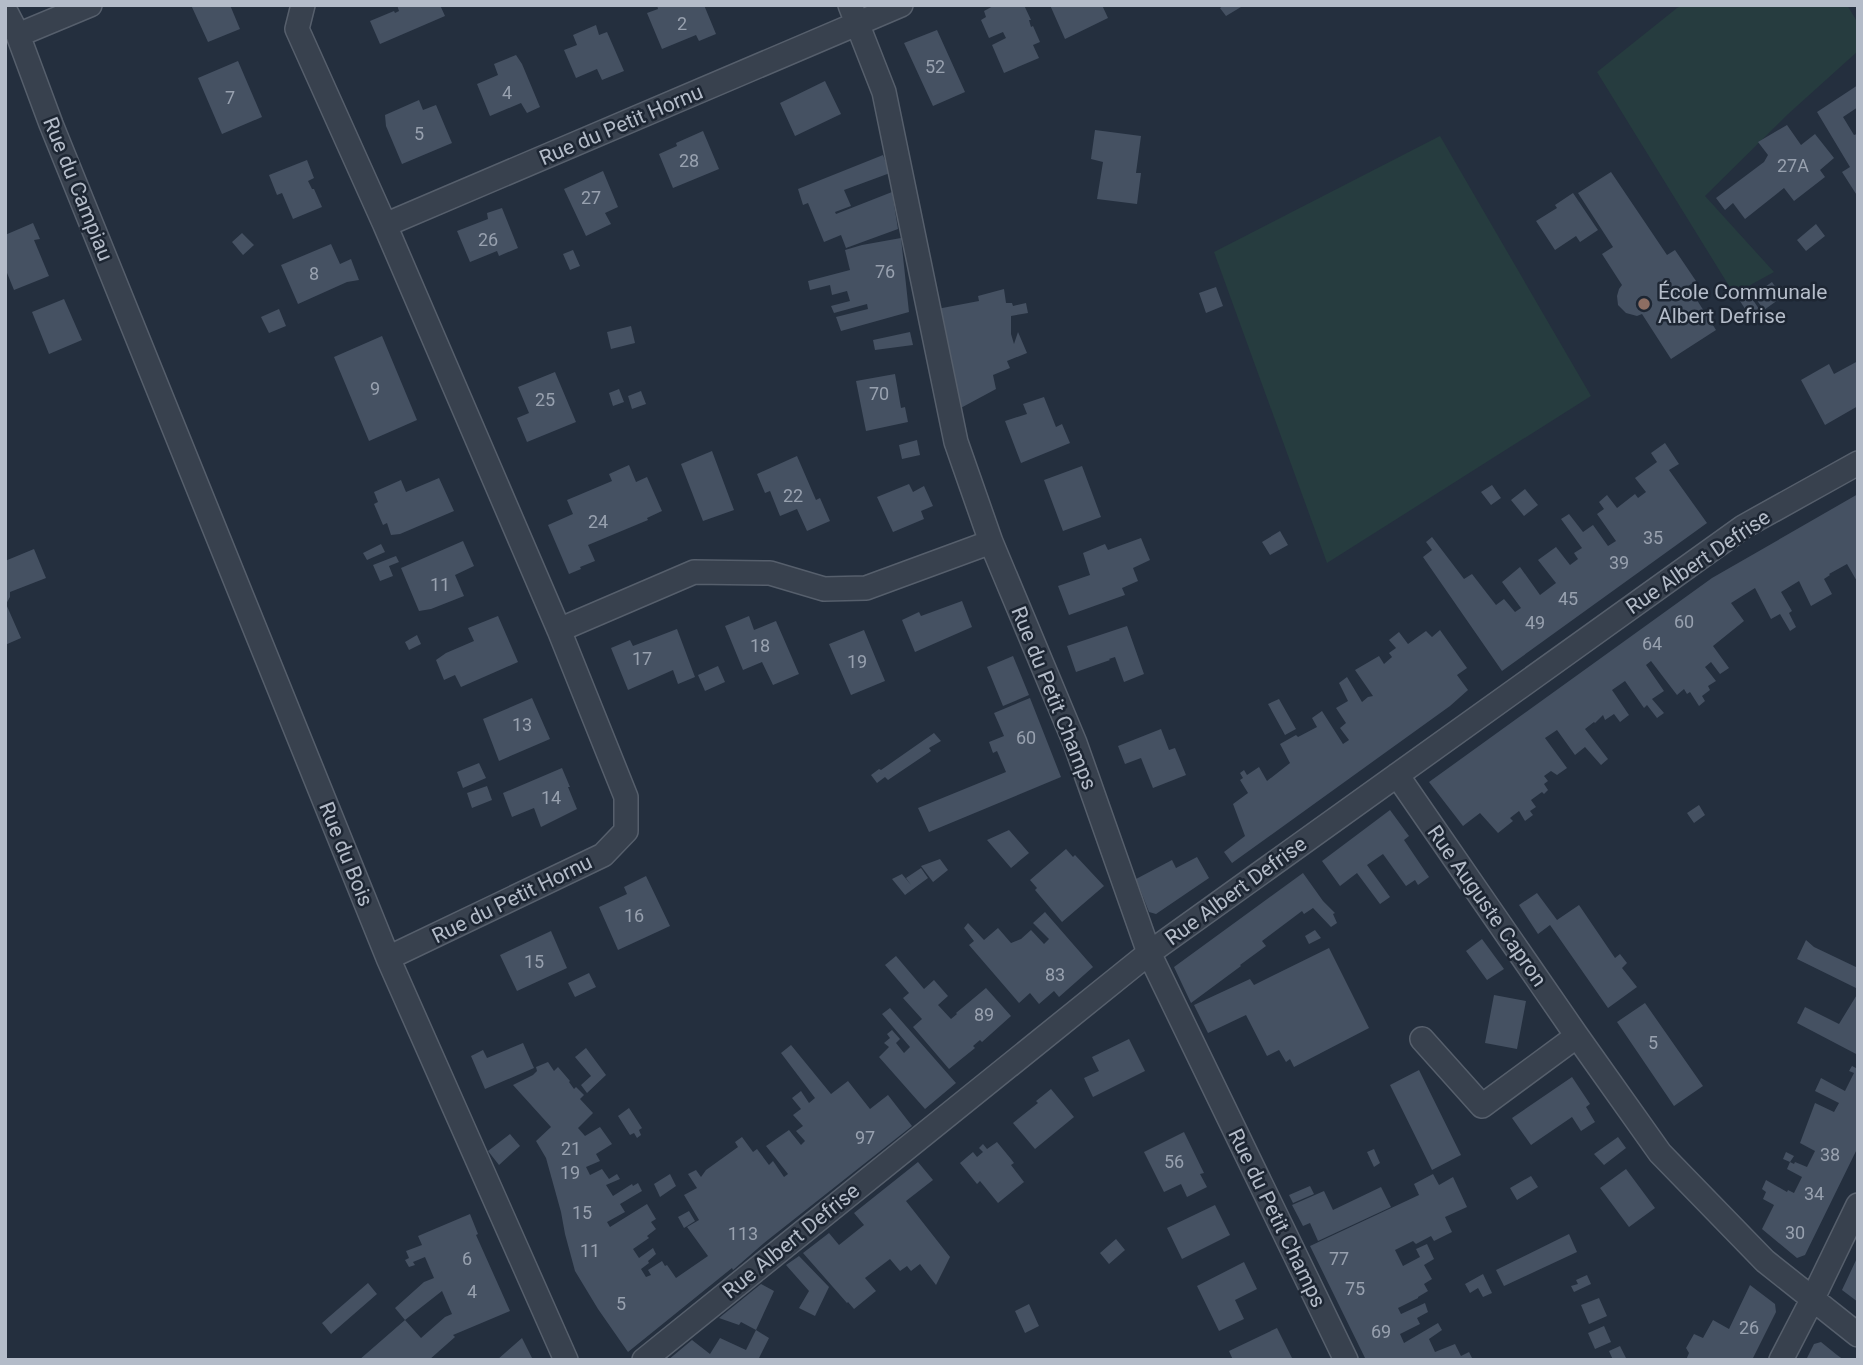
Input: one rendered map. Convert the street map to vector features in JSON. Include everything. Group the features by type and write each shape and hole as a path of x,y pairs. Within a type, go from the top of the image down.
{"street":[{"path":"18,35 90,5"},
{"name":"Rue du Petit Hornu","path":"303,5 297,29 386,225 559,630 626,797 626,831 603,855 388,958"},
{"name":"Rue du Petit Hornu","path":"386,225 854,15 901,5"},
{"name":"Rue du Campiau","path":"5,10 18,35 51,124 140,342"},
{"name":"Rue du Petit Champs","path":"854,15 884,92 956,442 991,542 1075,743 1149,953 1346,1360"},
{"name":"Rue du Bois","path":"140,342 388,958 566,1360"},
{"name":"Rue Albert Defrise","path":"644,1360 1149,953 1743,527 1858,463"},
{"path":"559,630 694,572 770,573 824,589 866,588 991,542"},
{"name":"Rue Auguste Capron","path":"1396,775 1660,1153 1765,1261 1858,1335"},
{"path":"1422,1039 1482,1106 1577,1037"},
{"path":"1781,1360 1858,1205"}],"green space":[{"path":"1683,5 1847,5 1858,23 1858,51 1787,115 1705,196 1774,272 1734,294 1597,72"},
{"path":"1440,136 1591,396 1327,563 1214,252"}],"building":[{"path":"191,5 230,5 240,29 208,42"},
{"path":"397,5 440,5 445,16 380,44 370,21 399,11"},
{"path":"657,5 704,5 716,34 699,41 696,35 662,49 647,13 658,9"},
{"path":"995,5 1024,5 1031,20 1031,27 1033,26 1040,42 1033,45 1039,58 1004,73 992,45 1006,38 1003,32 989,38 981,20 986,17 984,11"},
{"path":"1050,5 1102,5 1108,18 1065,39"},
{"path":"1224,5 1241,7 1226,16 1220,8"},
{"path":"596,25 599,35 607,32 624,71 602,80 597,69 576,78 564,50 577,45 573,35"},
{"path":"937,30 965,92 933,106 904,43"},
{"path":"516,55 540,107 527,113 521,103 490,116 477,84 498,75 494,64"},
{"path":"238,61 262,117 222,134 198,78"},
{"path":"825,81 841,114 795,136 780,103"},
{"path":"1858,85 1858,107 1843,117 1854,135 1858,136 1858,197 1842,172 1850,167 1817,112"},
{"path":"419,100 423,110 436,105 452,143 402,164 386,126 385,115"},
{"path":"1787,125 1801,145 1815,134 1834,158 1820,170 1825,177 1794,201 1784,188 1745,219 1733,203 1725,210 1716,198 1764,162 1768,155 1758,142"},
{"path":"1095,130 1141,136 1136,173 1141,173 1137,204 1097,199 1103,162 1091,159"},
{"path":"703,131 719,169 673,188 659,154"},
{"path":"883,155 890,173 844,190 851,206 835,212 836,214 892,192 898,229 846,248 841,235 824,242 808,203 803,205 798,189"},
{"path":"307,160 314,178 308,181 322,207 293,219 282,193 277,195 269,175"},
{"path":"603,171 618,207 605,213 611,224 586,236 564,189"},
{"path":"1611,172 1667,255 1675,250 1696,281 1688,286 1716,330 1671,359 1642,314 1637,316 1626,313 1618,305 1617,296 1622,285 1602,254 1613,247 1578,193"},
{"path":"1573,193 1598,230 1580,242 1576,236 1555,250 1536,221 1557,208 1555,205"},
{"path":"502,208 518,248 499,256 497,251 470,262 457,231 488,219 487,213"},
{"path":"33,223 40,239 34,240 49,276 14,290 5,268 5,235"},
{"path":"1816,224 1825,236 1806,251 1797,240"},
{"path":"242,233 254,245 243,255 232,242"},
{"path":"901,238 909,312 841,331 836,317 868,309 867,304 834,313 831,306 850,301 847,291 832,295 830,285 810,290 808,281 850,270 845,250"},
{"path":"331,244 340,264 351,259 359,280 347,282 298,304 281,265"},
{"path":"573,250 580,266 570,270 563,254"},
{"path":"1772,282 1782,297 1764,310 1753,295"},
{"path":"1216,287 1223,306 1206,313 1199,293"},
{"path":"1004,289 1006,303 1012,303 1013,306 1026,303 1028,313 1011,316 1011,334 1014,344 1018,332 1027,353 1007,361 1010,368 993,375 996,389 957,410 937,309 979,301 978,296"},
{"path":"1749,294 1759,309 1749,315 1740,301"},
{"path":"64,299 82,340 49,354 32,312"},
{"path":"279,309 286,326 269,333 261,317"},
{"path":"631,326 635,343 611,349 607,332"},
{"path":"910,332 913,345 875,350 873,340"},
{"path":"382,336 417,420 369,441 334,357"},
{"path":"1858,361 1858,406 1825,425 1801,380 1829,364 1834,374"},
{"path":"555,372 576,422 527,442 517,418 529,413 518,387"},
{"path":"895,374 901,408 905,407 908,422 866,431 856,381"},
{"path":"619,389 624,402 613,406 609,393"},
{"path":"641,391 646,404 632,409 628,396"},
{"path":"1044,397 1056,427 1062,424 1070,443 1021,463 1005,421 1027,414 1023,404"},
{"path":"917,440 920,455 902,459 899,445"},
{"path":"1665,443 1679,464 1669,470 1707,523 1502,671 1423,557 1432,550 1426,542 1432,537 1464,579 1472,574 1496,605 1504,599 1515,612 1521,608 1502,582 1520,567 1540,595 1556,583 1538,560 1556,547 1570,565 1578,559 1574,553 1582,548 1561,519 1569,514 1583,532 1593,525 1608,546 1616,541 1597,514 1604,509 1599,502 1607,495 1617,508 1635,494 1638,498 1646,492 1635,478 1657,462 1651,453"},
{"path":"712,451 734,510 703,521 681,464"},
{"path":"797,456 816,500 820,498 830,521 807,531 797,509 780,516 770,491 765,493 757,474"},
{"path":"629,465 636,482 647,477 662,511 647,518 648,520 588,545 595,561 569,574 548,525 573,514 567,500 612,481 609,474"},
{"path":"1082,466 1101,517 1063,531 1044,480"},
{"path":"439,478 454,511 400,534 391,535 387,523 383,525 374,504 378,502 374,492 401,480 406,492"},
{"path":"909,484 913,492 924,486 933,506 921,511 924,519 893,532 877,497"},
{"path":"1492,485 1501,498 1491,505 1481,492"},
{"path":"1525,489 1538,505 1524,516 1511,500"},
{"path":"1858,494 1858,583 1847,564 1824,579 1832,594 1811,606 1799,581 1781,592 1792,611 1789,613 1796,627 1790,631 1780,614 1771,619 1755,588 1731,603 1744,621 1713,646 1729,668 1720,674 1711,662 1705,667 1716,681 1708,686 1710,690 1702,696 1705,701 1699,706 1690,692 1687,694 1684,689 1677,695 1651,661 1646,665 1664,691 1652,699 1664,713 1657,718 1647,705 1644,708 1625,681 1612,690 1629,715 1620,722 1614,714 1605,720 1603,715 1585,729 1608,759 1601,765 1585,747 1575,755 1557,730 1545,738 1567,768 1557,775 1551,771 1544,776 1548,781 1544,784 1548,790 1531,800 1536,807 1530,811 1533,815 1525,821 1519,811 1510,818 1513,821 1498,833 1480,813 1463,826 1429,782 1712,578"},
{"path":"1280,531 1288,545 1270,555 1262,542"},
{"path":"1141,538 1150,560 1133,568 1138,581 1122,588 1125,595 1069,615 1058,586 1090,575 1083,553 1105,544 1108,550"},
{"path":"463,541 474,566 455,575 464,596 419,611 401,568"},
{"path":"381,544 385,552 367,560 363,553"},
{"path":"34,549 46,578 10,592 6,604 21,638 5,645 5,561"},
{"path":"396,556 399,562 389,566 393,576 380,581 373,565"},
{"path":"962,601 972,627 915,652 902,620 919,612 921,616"},
{"path":"498,616 518,662 461,687 455,675 444,680 436,660 474,641 468,628"},
{"path":"749,616 754,630 776,621 799,674 773,685 762,662 743,670 725,626"},
{"path":"1127,626 1144,674 1124,682 1115,657 1076,672 1067,646"},
{"path":"677,629 695,677 678,684 673,670 628,690 611,648 630,640 633,646"},
{"path":"864,630 885,681 851,695 829,644"},
{"path":"1440,630 1467,668 1457,675 1468,690 1450,706 1232,863 1224,852 1245,836 1233,804 1248,793 1240,780 1243,778 1240,773 1244,770 1247,775 1259,767 1267,781 1290,763 1280,744 1317,727 1312,718 1322,711 1343,744 1349,740 1340,728 1346,723 1336,708 1348,701 1339,683 1347,677 1362,702 1373,696 1355,670 1379,656 1384,664 1392,657 1389,653 1396,648 1389,640 1399,632 1408,644 1426,631 1432,637"},
{"path":"417,635 421,644 409,650 405,642"},
{"path":"1013,656 1029,695 1003,706 987,667"},
{"path":"718,666 725,682 705,691 698,675"},
{"path":"532,698 550,739 499,761 483,719"},
{"path":"1030,698 1061,777 929,832 918,808 1006,772 997,751 993,753 989,742 1004,736 994,713"},
{"path":"1279,699 1296,729 1285,735 1268,704"},
{"path":"1161,729 1169,750 1175,748 1186,775 1153,788 1141,758 1125,764 1118,746"},
{"path":"934,733 941,741 929,748 931,751 888,780 885,777 877,783 871,775"},
{"path":"479,763 486,778 463,788 457,772"},
{"path":"562,768 577,809 541,827 534,808 512,817 503,793"},
{"path":"487,786 492,800 472,808 467,793"},
{"path":"1699,805 1705,815 1694,823 1687,813"},
{"path":"1390,810 1409,836 1404,840 1429,877 1418,885 1415,880 1406,886 1383,854 1367,865 1390,897 1380,904 1357,873 1340,886 1322,861"},
{"path":"1009,830 1029,853 1011,868 987,840"},
{"path":"1066,849 1104,886 1062,922 1030,880"},
{"path":"1197,857 1209,878 1156,914 1149,912 1136,879 1172,860 1176,868"},
{"path":"940,859 948,870 933,882 921,866"},
{"path":"921,868 928,878 905,895 892,879 902,874 911,885 906,878"},
{"path":"1303,873 1335,913 1333,914 1337,923 1331,927 1313,908 1304,914 1302,911 1262,941 1266,946 1191,1003 1174,967"},
{"path":"646,876 670,926 618,950 599,907 627,894 624,887"},
{"path":"1537,893 1557,920 1579,905 1615,958 1620,954 1627,963 1622,968 1637,987 1608,1008 1550,925 1538,934 1519,905"},
{"path":"1045,912 1093,967 1059,997 1054,991 1039,1004 1030,993 1019,1003 969,945 974,941 964,928 968,923 984,940 998,928 1011,943 1031,930 1044,944 1049,939 1033,923"},
{"path":"1315,930 1321,938 1309,944 1305,936"},
{"path":"551,931 567,968 517,991 500,955"},
{"path":"1482,939 1504,969 1487,980 1466,951"},
{"path":"1806,940 1814,947 1858,968 1858,989 1797,959"},
{"path":"1329,948 1369,1028 1294,1067 1290,1059 1286,1062 1279,1050 1267,1056 1246,1015 1208,1033 1194,1005 1250,979 1254,985"},
{"path":"896,956 924,989 934,980 948,996 938,1005 951,1019 986,988 1011,1016 949,1069 913,1027 922,1019 903,998 909,993 885,965"},
{"path":"589,973 596,987 575,997 568,983"},
{"path":"1858,993 1858,1055 1797,1023 1805,1007 1839,1024"},
{"path":"1494,995 1526,1001 1517,1049 1485,1043"},
{"path":"1645,1003 1703,1086 1674,1106 1617,1022"},
{"path":"890,1008 956,1083 925,1109 879,1057 889,1047 884,1043 890,1038 887,1034 892,1030 900,1039 896,1043 904,1053 910,1047 882,1014"},
{"path":"1129,1039 1145,1071 1093,1097 1084,1078 1099,1071 1092,1057"},
{"path":"523,1043 534,1068 485,1089 471,1056 483,1050 487,1058"},
{"path":"791,1045 831,1094 848,1081 870,1109 888,1095 912,1126 628,1352 575,1271 546,1158 536,1141 551,1127 513,1085 533,1075 537,1071 536,1067 548,1062 554,1071 558,1067 574,1089 576,1087 584,1095 580,1099 593,1113 578,1128 585,1136 600,1127 612,1144 596,1154 600,1161 586,1167 590,1175 602,1169 609,1179 617,1174 620,1179 606,1185 613,1196 632,1184 633,1186 638,1183 642,1191 620,1204 625,1212 607,1222 610,1227 647,1204 656,1219 651,1222 656,1229 647,1236 649,1238 633,1249 639,1258 653,1248 656,1254 641,1269 646,1277 651,1275 648,1270 662,1261 676,1278 708,1256 687,1227 699,1220 684,1195 697,1188 688,1174 696,1170 701,1177 706,1170 738,1147 735,1142 742,1137 753,1152 757,1149 769,1165 773,1161 784,1177 788,1174 766,1146 789,1130 801,1145 805,1141 796,1131 803,1126 793,1115 801,1109 792,1098 801,1091 809,1103 815,1098 781,1053"},
{"path":"586,1048 606,1075 587,1093 581,1085 591,1076 575,1057"},
{"path":"1852,1066 1858,1069 1858,1147 1805,1255 1797,1258 1762,1229 1774,1205 1763,1199 1766,1192 1762,1189 1766,1180 1794,1193 1802,1177 1787,1169 1790,1162 1807,1167 1815,1151 1800,1143 1815,1103 1834,1112 1839,1103 1815,1091 1821,1078 1845,1091 1854,1073 1849,1071"},
{"path":"1419,1070 1461,1155 1432,1170 1390,1085"},
{"path":"1572,1077 1590,1104 1586,1107 1595,1122 1581,1131 1572,1117 1531,1145 1512,1118"},
{"path":"1051,1089 1074,1117 1035,1149 1013,1123"},
{"path":"629,1108 642,1128 639,1130 641,1135 637,1138 634,1133 630,1135 618,1116"},
{"path":"1184,1132 1204,1173 1200,1174 1207,1187 1187,1197 1181,1184 1164,1192 1144,1152"},
{"path":"510,1134 520,1146 499,1165 488,1151"},
{"path":"1618,1137 1626,1148 1604,1165 1594,1154"},
{"path":"997,1142 1014,1163 1011,1165 1024,1182 998,1203 980,1181 977,1184 960,1163 973,1152 977,1157 983,1152 979,1148 983,1144 987,1149"},
{"path":"1374,1149 1380,1163 1374,1167 1367,1152"},
{"path":"1786,1152 1794,1156 1790,1162 1783,1159"},
{"path":"918,1162 933,1180 906,1201 950,1257 936,1285 920,1264 911,1271 907,1266 900,1271 890,1259 865,1278 876,1291 854,1309 803,1253 829,1233 839,1245 864,1225 854,1213"},
{"path":"1626,1169 1655,1208 1629,1227 1600,1188"},
{"path":"670,1174 676,1186 660,1197 654,1184"},
{"path":"1433,1174 1439,1185 1453,1177 1467,1207 1445,1217 1452,1232 1434,1241 1431,1236 1416,1244 1413,1241 1395,1250 1403,1266 1420,1257 1416,1249 1427,1244 1434,1259 1424,1265 1432,1279 1424,1284 1428,1291 1398,1308 1401,1314 1425,1303 1428,1312 1417,1318 1420,1324 1400,1334 1404,1343 1438,1323 1442,1330 1429,1339 1435,1352 1455,1344 1461,1356 1469,1352 1473,1360 1366,1360 1310,1246 1419,1195 1414,1184"},
{"path":"1531,1176 1538,1187 1517,1200 1510,1188"},
{"path":"1310,1186 1314,1194 1293,1203 1289,1195"},
{"path":"1381,1187 1391,1207 1318,1241 1310,1223 1303,1226 1292,1205 1324,1191 1333,1210"},
{"path":"1215,1205 1230,1235 1182,1259 1167,1228"},
{"path":"689,1211 695,1221 684,1228 678,1217"},
{"path":"470,1214 478,1234 476,1235 510,1311 453,1335 455,1337 429,1360 359,1360 405,1320 395,1308 424,1282 434,1278 425,1257 413,1262 415,1265 409,1267 405,1260 409,1258 406,1251 422,1245 418,1236","holes":["442,1291 452,1314 421,1338 405,1320"]},
{"path":"1569,1234 1577,1252 1504,1286 1496,1270"},
{"path":"1116,1239 1125,1250 1109,1264 1100,1253"},
{"path":"799,1256 829,1287 815,1316 799,1308 809,1291 786,1265"},
{"path":"1858,1256 1858,1302 1842,1290"},
{"path":"1244,1262 1257,1289 1235,1300 1244,1319 1219,1331 1197,1286"},
{"path":"1483,1274 1492,1293 1483,1297 1478,1288 1470,1293 1465,1284"},
{"path":"1587,1275 1591,1284 1574,1292 1571,1286 1578,1284 1576,1280"},
{"path":"368,1283 377,1294 331,1334 322,1323"},
{"path":"761,1284 774,1291 756,1330 741,1322 739,1325 719,1318"},
{"path":"1750,1285 1775,1304 1776,1312 1752,1360 1686,1360 1689,1353 1686,1348 1694,1334 1703,1338 1713,1320 1729,1329"},
{"path":"1599,1298 1607,1316 1589,1324 1581,1305"},
{"path":"1029,1304 1039,1326 1025,1333 1015,1311"},
{"path":"1604,1326 1611,1342 1595,1349 1588,1333"},
{"path":"1277,1328 1293,1360 1233,1360 1229,1351"},
{"path":"756,1330 769,1338 758,1360 668,1360 692,1340 710,1354 720,1338 746,1350"},
{"path":"522,1338 533,1360 497,1360"},
{"path":"1821,1342 1844,1360 1806,1360 1814,1344"},
{"path":"1620,1346 1627,1360 1613,1360 1609,1351"}],"place":[{"name":"École Communale Albert Defrise","path":"1644,304"}]}
